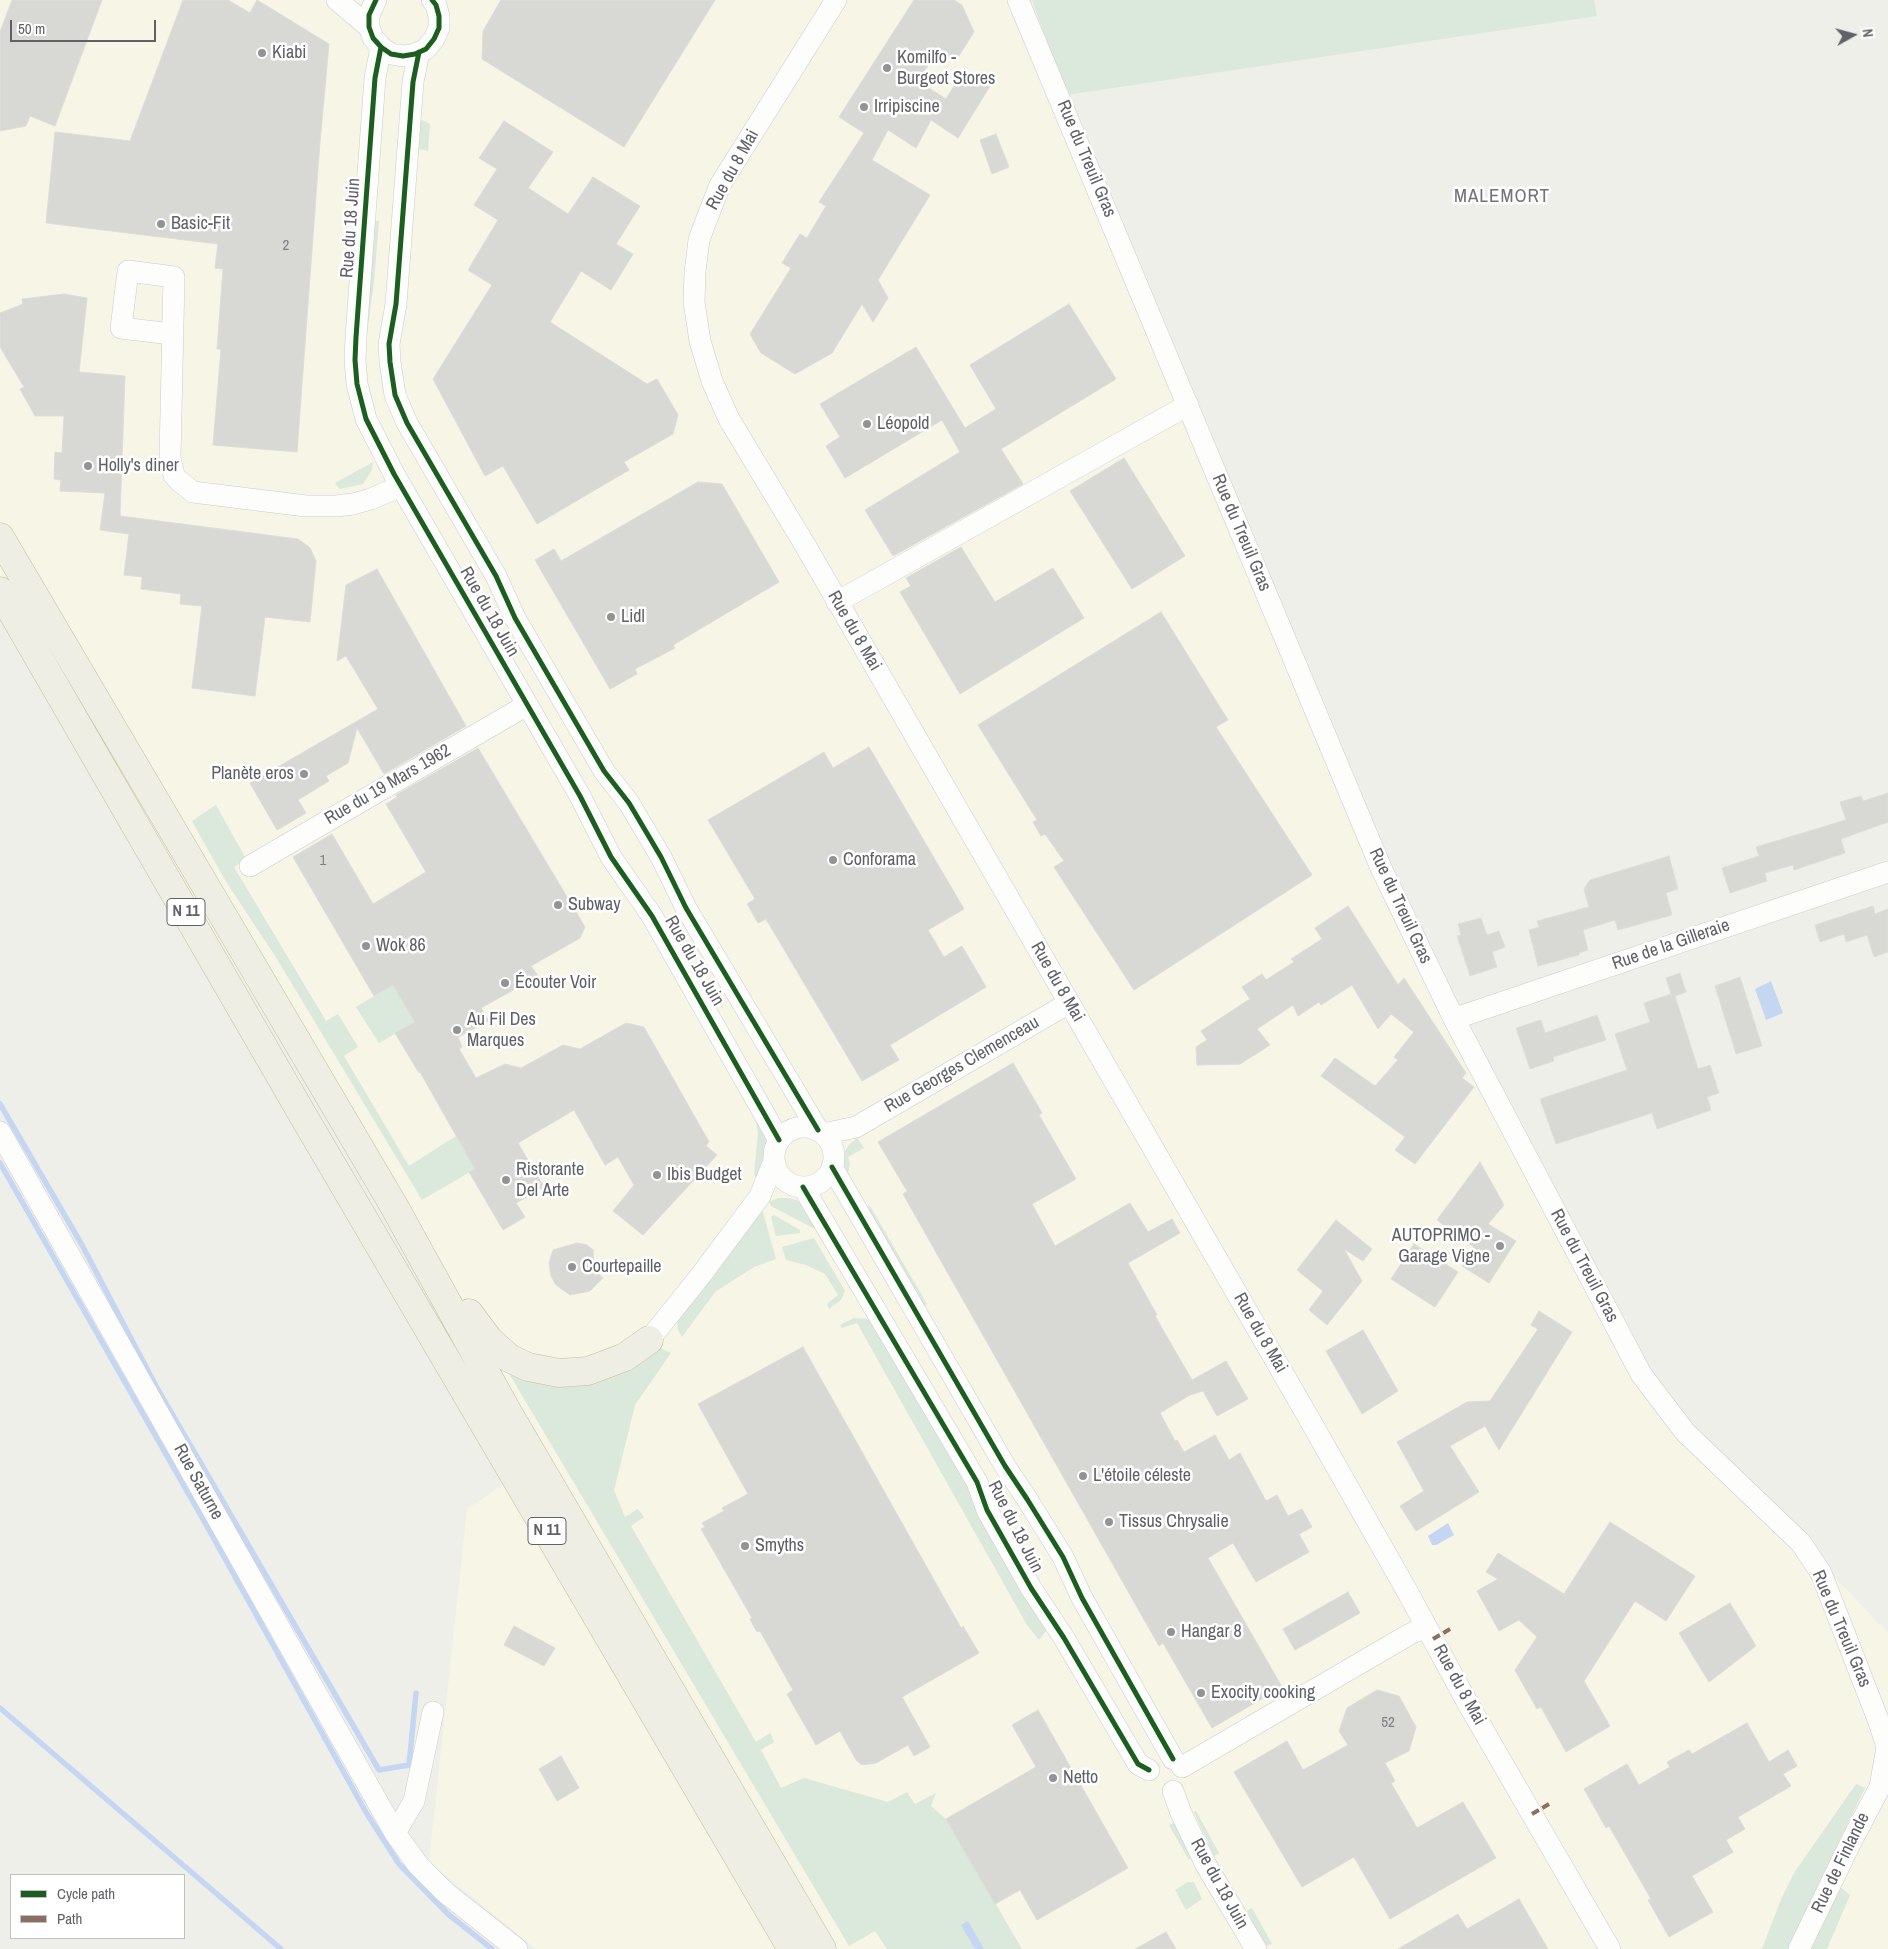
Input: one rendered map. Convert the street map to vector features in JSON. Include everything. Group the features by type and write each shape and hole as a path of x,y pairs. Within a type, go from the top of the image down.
{"highway":[{"name":"N 11","path":"0,537 394,1206 508,1410 822,1949"},
{"name":"N 11","path":"0,591 301,1112 787,1943"},
{"path":"0,631 70,712"},
{"path":"394,1206 489,1340 509,1358 528,1367 559,1373 588,1371 625,1357 649,1340"}],"street":[{"path":"337,0 369,26"},
{"path":"376,0 369,15 369,26 373,38 381,48 403,56 419,52 426,48 434,39 438,28 439,16 432,0"},
{"name":"Rue du 8 Mai","path":"836,0 720,185 699,240 694,288 700,341 712,381 722,404 1307,1415 1610,1949"},
{"name":"Rue du Treuil Gras","path":"1018,0 1381,868 1453,1018 1642,1374 1685,1432 1801,1543 1821,1573 1888,1747"},
{"name":"Rue du 18 Juin","path":"381,48 375,78 355,360 357,384 366,419 401,486 580,796 611,857 652,916 779,1140"},
{"name":"Rue du 18 Juin","path":"419,52 413,82 396,304 389,344 390,370 395,395 407,423 496,576 515,618 604,771 639,818 686,908 821,1132"},
{"path":"172,334 170,458 174,474 188,489 193,492 213,496 323,506 352,504 371,499 401,486"},
{"path":"837,602 1188,405"},
{"name":"Rue du 19 Mars 1962","path":"250,866 527,705"},
{"name":"Rue de la Gilleraie","path":"1453,1018 1465,1016 1888,872"},
{"name":"Rue Georges Clemenceau","path":"856,1126 1068,1003"},
{"path":"821,1132 856,1126"},
{"path":"762,1192 820,1182 828,1176 833,1161 856,1126"},
{"path":"649,1340 701,1275 762,1192 774,1161 775,1147 779,1140 784,1134 800,1127 809,1127 821,1132 829,1140 833,1161 1005,1466 1063,1557 1082,1598 1178,1763 1183,1779 1181,1784 1173,1791 1162,1793 1152,1786 1149,1782 1149,1770 1156,1760 1162,1758 1178,1763 1426,1626"},
{"name":"Rue Saturne","path":"0,1132 395,1833 418,1865 446,1893 517,1949"},
{"path":"774,1161 781,1176 798,1186"},
{"name":"Rue du 18 Juin","path":"798,1186 977,1482 987,1510 1031,1588 1064,1638 1138,1764 1149,1770"},
{"path":"395,1833 414,1801 433,1712"},
{"name":"Rue de Finlande","path":"1799,1949 1880,1787 1888,1747"},
{"name":"Rue du 18 Juin","path":"1173,1791 1181,1813 1206,1865 1256,1949"}],"shaded area":[{"path":"0,0 1023,0 1381,868 1641,1374 1888,1633 1888,1949 536,1949 429,1862 467,1509 537,1462 3,585 0,586"}],"green space":[{"path":"1032,0 1594,0 1597,16 1066,95"},
{"path":"420,119 430,124 428,151 414,148"},
{"path":"373,221 379,221 374,282 365,348 366,382 371,405 387,439 384,441 375,421 364,384 362,352"},
{"path":"373,462 372,470 363,484 340,489 335,483"},
{"path":"216,805 246,859 234,867 326,1021 338,1014 358,1047 344,1056 409,1166 456,1136 475,1169 422,1200 277,959 225,880 192,821"},
{"path":"393,985 415,1022 379,1043 356,1007"},
{"path":"759,1120 766,1140 763,1169 758,1180 754,1175 758,1133 756,1122"},
{"path":"857,1138 864,1148 848,1157 850,1164 848,1173 852,1181 844,1171 842,1162 845,1151"},
{"path":"778,1198 796,1200 805,1206 817,1226 813,1228 771,1206 769,1202"},
{"path":"870,1206 927,1304 922,1307 866,1207"},
{"path":"762,1209 776,1259 754,1267 715,1292 682,1337 678,1330 677,1319"},
{"path":"774,1215 800,1230 800,1233 776,1236 771,1217"},
{"path":"814,1238 845,1291 841,1300 829,1309 827,1304 838,1295 825,1274 806,1265 786,1260 782,1247"},
{"path":"854,1318 870,1319 1049,1627 1039,1640 1027,1625 857,1323 842,1328 840,1325"},
{"path":"660,1348 671,1353 635,1405 614,1490 625,1517 638,1509 644,1517 631,1526 756,1742 770,1733 774,1742 761,1750 781,1788 804,1778 888,1802 907,1792 915,1804 936,1793 931,1806 946,1819 1022,1949 887,1949 875,1931 849,1946 501,1360 530,1374 651,1352"},
{"path":"1856,1784 1865,1788 1788,1949 1762,1949 1782,1897 1794,1873"},
{"path":"1196,1811 1219,1853 1214,1856 1194,1812"},
{"path":"1174,1823 1191,1856 1189,1860 1169,1825"},
{"path":"1188,1882 1194,1882 1202,1899 1186,1910 1175,1890"},
{"path":"1839,1886 1850,1895 1827,1949 1810,1949"},
{"path":"1252,1908 1272,1944 1266,1946 1247,1911"}],"water":[{"path":"1771,981 1783,1013 1766,1020 1755,989"},
{"path":"1448,1523 1454,1535 1436,1545 1432,1545 1428,1536"},
{"path":"968,1921 984,1949 975,1949 961,1925"}],"building":[{"path":"12,0 102,0 55,126 30,116 26,126 0,131 0,32"},
{"path":"183,0 228,0 250,13 257,0 329,44 297,452 213,445 221,349 217,349 223,269 215,268 218,244 46,223 55,132 130,141"},
{"path":"501,0 715,0 624,147 482,59 483,31"},
{"path":"914,0 954,0 962,5 974,32 955,62 937,51 918,81 946,99 964,70 990,86 958,138 931,120 916,148 888,130 872,160 930,195 878,280 888,298 873,322 862,304 832,353 795,374 761,353 750,334 791,268 782,263 800,234 807,238 826,206 819,202 864,133 839,117"},
{"path":"504,121 553,152 528,188 568,214 593,177 640,206 616,244 633,254 611,290 581,271 550,322 647,384 657,379 678,415 673,434 624,462 629,470 537,524 503,466 485,476 433,379 492,285 468,270 498,220 474,205 497,169 479,158"},
{"path":"996,134 1009,167 992,174 980,140"},
{"path":"64,294 87,298 79,372 125,376 120,516 298,539 310,548 316,561 310,622 265,617 255,696 192,688 202,606 180,604 181,594 141,589 142,577 124,575 129,534 100,530 105,493 60,491 61,480 54,479 55,452 62,453 64,416 35,416 20,389 24,387 0,347 0,313 23,304 22,299"},
{"path":"1069,304 1116,379 1001,449 1023,484 893,556 865,510 960,452 942,420 845,478 826,446 840,437 820,404 916,347 965,428 996,409 970,365"},
{"path":"1124,458 1185,556 1132,589 1070,491"},
{"path":"698,482 722,484 779,582 673,645 675,648 635,669 637,674 610,689 535,560 554,549 561,561"},
{"path":"961,547 995,602 1053,568 1084,618 960,694 900,592 911,586 906,578"},
{"path":"377,569 466,726 384,774 357,728 348,763 326,776 329,781 298,800 306,813 277,830 250,783 378,709 346,656 337,661 346,585"},
{"path":"1161,612 1228,720 1216,727 1312,875 1134,990 1054,867 1064,861 1045,834 1041,836 1033,822 1037,820 978,725"},
{"name":"Conforama","path":"869,747 964,909 928,930 944,957 962,946 986,987 890,1045 899,1060 862,1081 766,919 758,923 747,904 755,899 708,820 824,752 833,768"},
{"path":"478,748 585,927 580,938 531,966 538,976 481,1008 489,1021 458,1037 462,1047 459,1049 476,1078 505,1064 521,1068 563,1045 580,1049 626,1023 644,1027 709,1142 706,1146 717,1155 643,1235 613,1211 634,1185 618,1157 605,1165 574,1110 518,1143 544,1187 516,1203 525,1217 503,1230 469,1172 475,1169 420,1072 395,1033 415,1022 393,985 374,996 293,857 332,834 373,904 426,872 386,804 397,797 396,795"},
{"path":"1888,793 1888,822 1841,839 1845,853 1794,870 1793,865 1765,873 1767,881 1730,893 1722,868 1759,856 1756,847 1846,820 1840,802 1861,796 1863,801"},
{"path":"1669,856 1678,889 1666,893 1672,915 1618,930 1615,920 1583,930 1588,950 1579,953 1579,955 1538,966 1529,930 1539,927 1537,921 1589,907 1584,889 1590,880"},
{"path":"1348,906 1398,985 1404,978 1466,1073 1462,1078 1474,1087 1415,1164 1395,1150 1405,1137 1321,1076 1335,1058 1375,1086 1398,1060 1394,1057 1414,1032 1391,1014 1378,1029 1352,985 1321,1005 1319,1002 1298,1016 1293,1005 1257,1029 1270,1045 1240,1064 1197,1065 1196,1047 1207,1040 1201,1031 1250,999 1242,987 1262,974 1266,980 1294,962 1291,959 1322,939 1315,928"},
{"path":"1873,906 1875,914 1888,909 1888,952 1874,957 1867,935 1846,942 1844,934 1820,942 1815,925"},
{"path":"1481,918 1487,935 1499,931 1505,947 1492,952 1497,967 1470,976 1457,936 1461,935 1458,924"},
{"path":"1680,973 1686,992 1675,996 1698,1069 1710,1065 1719,1093 1707,1097 1711,1110 1657,1129 1652,1113 1556,1144 1540,1099 1627,1070 1615,1034 1650,1022 1644,1003 1671,994 1666,978"},
{"path":"1740,977 1762,1046 1736,1054 1715,986"},
{"path":"1597,1015 1606,1040 1553,1057 1554,1061 1530,1069 1516,1028 1541,1020 1545,1033"},
{"path":"1013,1063 1042,1113 1039,1115 1076,1179 1032,1204 1055,1246 1130,1203 1148,1232 1172,1219 1180,1233 1128,1263 1157,1315 1155,1316 1192,1380 1226,1361 1248,1399 1217,1416 1203,1391 1190,1395 1160,1413 1175,1441 1177,1440 1184,1452 1215,1435 1229,1460 1240,1453 1266,1501 1277,1495 1288,1516 1302,1509 1312,1527 1299,1534 1309,1552 1256,1582 1233,1543 1208,1558 1282,1687 1212,1728 1163,1643 1159,1646 903,1194 907,1191 878,1142"},
{"path":"1480,1162 1504,1205 1488,1224 1516,1241 1489,1283 1462,1266 1474,1247 1437,1220"},
{"path":"1336,1220 1372,1249 1363,1261 1344,1249 1362,1281 1327,1325 1309,1310 1323,1291 1297,1270"},
{"name":"Courtepaille","path":"577,1243 587,1245 593,1250 594,1270 603,1278 590,1291 570,1295 556,1285 551,1276 549,1263 553,1250"},
{"path":"1414,1244 1458,1272 1435,1307 1391,1279"},
{"path":"1539,1311 1572,1332 1499,1450 1485,1426 1450,1446 1479,1492 1416,1531 1400,1506 1424,1491 1397,1442 1467,1402 1490,1401 1538,1329 1531,1325"},
{"path":"1363,1330 1398,1391 1362,1414 1326,1351"},
{"path":"803,1347 961,1628 963,1626 979,1653 902,1697 930,1747 914,1756 908,1745 876,1763 862,1765 856,1760 840,1731 816,1745 787,1694 793,1690 760,1631 757,1632 750,1619 752,1618 701,1529 705,1527 702,1523 724,1511 722,1508 748,1494 698,1404"},
{"path":"1610,1522 1695,1576 1666,1621 1635,1601 1584,1681 1610,1726 1566,1752 1541,1707 1537,1709 1515,1670 1537,1637 1519,1620 1499,1631 1477,1591 1498,1579 1486,1572 1498,1553 1564,1594"},
{"path":"1348,1592 1360,1613 1295,1650 1283,1629"},
{"path":"1730,1603 1756,1646 1709,1682 1679,1633"},
{"path":"514,1626 555,1648 544,1666 504,1645"},
{"path":"1377,1690 1399,1696 1416,1727 1409,1751 1385,1763 1395,1781 1391,1783 1417,1828 1463,1802 1496,1858 1390,1919 1354,1857 1302,1887 1234,1772 1287,1741 1303,1770 1348,1745 1339,1731 1347,1708"},
{"path":"1038,1710 1128,1868 1037,1920 1020,1890 995,1904 946,1819 1036,1767 1012,1725"},
{"path":"1747,1723 1769,1762 1788,1750 1797,1766 1783,1774 1791,1786 1738,1817 1745,1829 1726,1840 1733,1852 1692,1876 1713,1912 1669,1937 1648,1900 1651,1899 1609,1826 1606,1828 1584,1789 1627,1764 1639,1785 1670,1767 1667,1762 1689,1750 1692,1754"},
{"path":"561,1756 579,1788 557,1801 539,1769"},
{"path":"1519,1899 1548,1949 1398,1949 1458,1914 1467,1929"},
{"path":"1166,1932 1176,1949 1135,1949"}],"waterway":[{"path":"0,1104 82,1245 157,1388 379,1770 409,1765 416,1693"},
{"path":"0,1163 204,1521 367,1814 399,1864 448,1914 492,1949"},
{"path":"0,1708 281,1949"}],"marked path":[{"path":"1433,1639 1450,1629"},
{"path":"1532,1814 1549,1804"}],"cycle path":[{"path":"376,0 369,15 369,27 373,38 391,54 403,56 415,54 426,49 434,39 439,28 439,16 436,5 432,0"},
{"path":"381,47 375,78 355,360 357,384 366,419 394,474 580,796 611,857 652,916 779,1140"},
{"path":"419,52 413,82 396,304 389,344 395,395 407,423 496,576 515,618 604,771 629,803 661,857 686,908 818,1130"},
{"path":"832,1167 1005,1466 1063,1557 1082,1598 1173,1759"},
{"path":"803,1187 977,1482 987,1510 1031,1588 1064,1638 1138,1764 1149,1770"}],"place":[{"name":"Kiabi","path":"262,53"},
{"name":"Komilfo - Burgeot Stores","path":"887,68"},
{"name":"Irripiscine","path":"864,107"},
{"name":"Basic-Fit","path":"161,224"},
{"name":"Léopold","path":"867,424"},
{"name":"Holly's diner","path":"88,466"},
{"name":"Lidl","path":"611,617"},
{"name":"Planète eros","path":"304,774"},
{"name":"Conforama","path":"833,860"},
{"name":"Subway","path":"558,905"},
{"name":"Wok 86","path":"366,946"},
{"name":"Écouter Voir","path":"505,983"},
{"name":"Au Fil Des Marques","path":"457,1030"},
{"name":"Ibis Budget","path":"657,1175"},
{"name":"Ristorante Del Arte","path":"506,1180"},
{"name":"AUTOPRIMO - Garage Vigne","path":"1500,1246"},
{"name":"Courtepaille","path":"572,1267"},
{"name":"L'étoile céleste","path":"1083,1476"},
{"name":"Tissus Chrysalie","path":"1109,1522"},
{"name":"Smyths","path":"745,1546"},
{"name":"Hangar 8","path":"1171,1632"},
{"name":"Exocity cooking","path":"1201,1693"},
{"name":"Netto","path":"1053,1778"}],"district":[{"name":"MALEMORT","path":"1502,197"}]}
